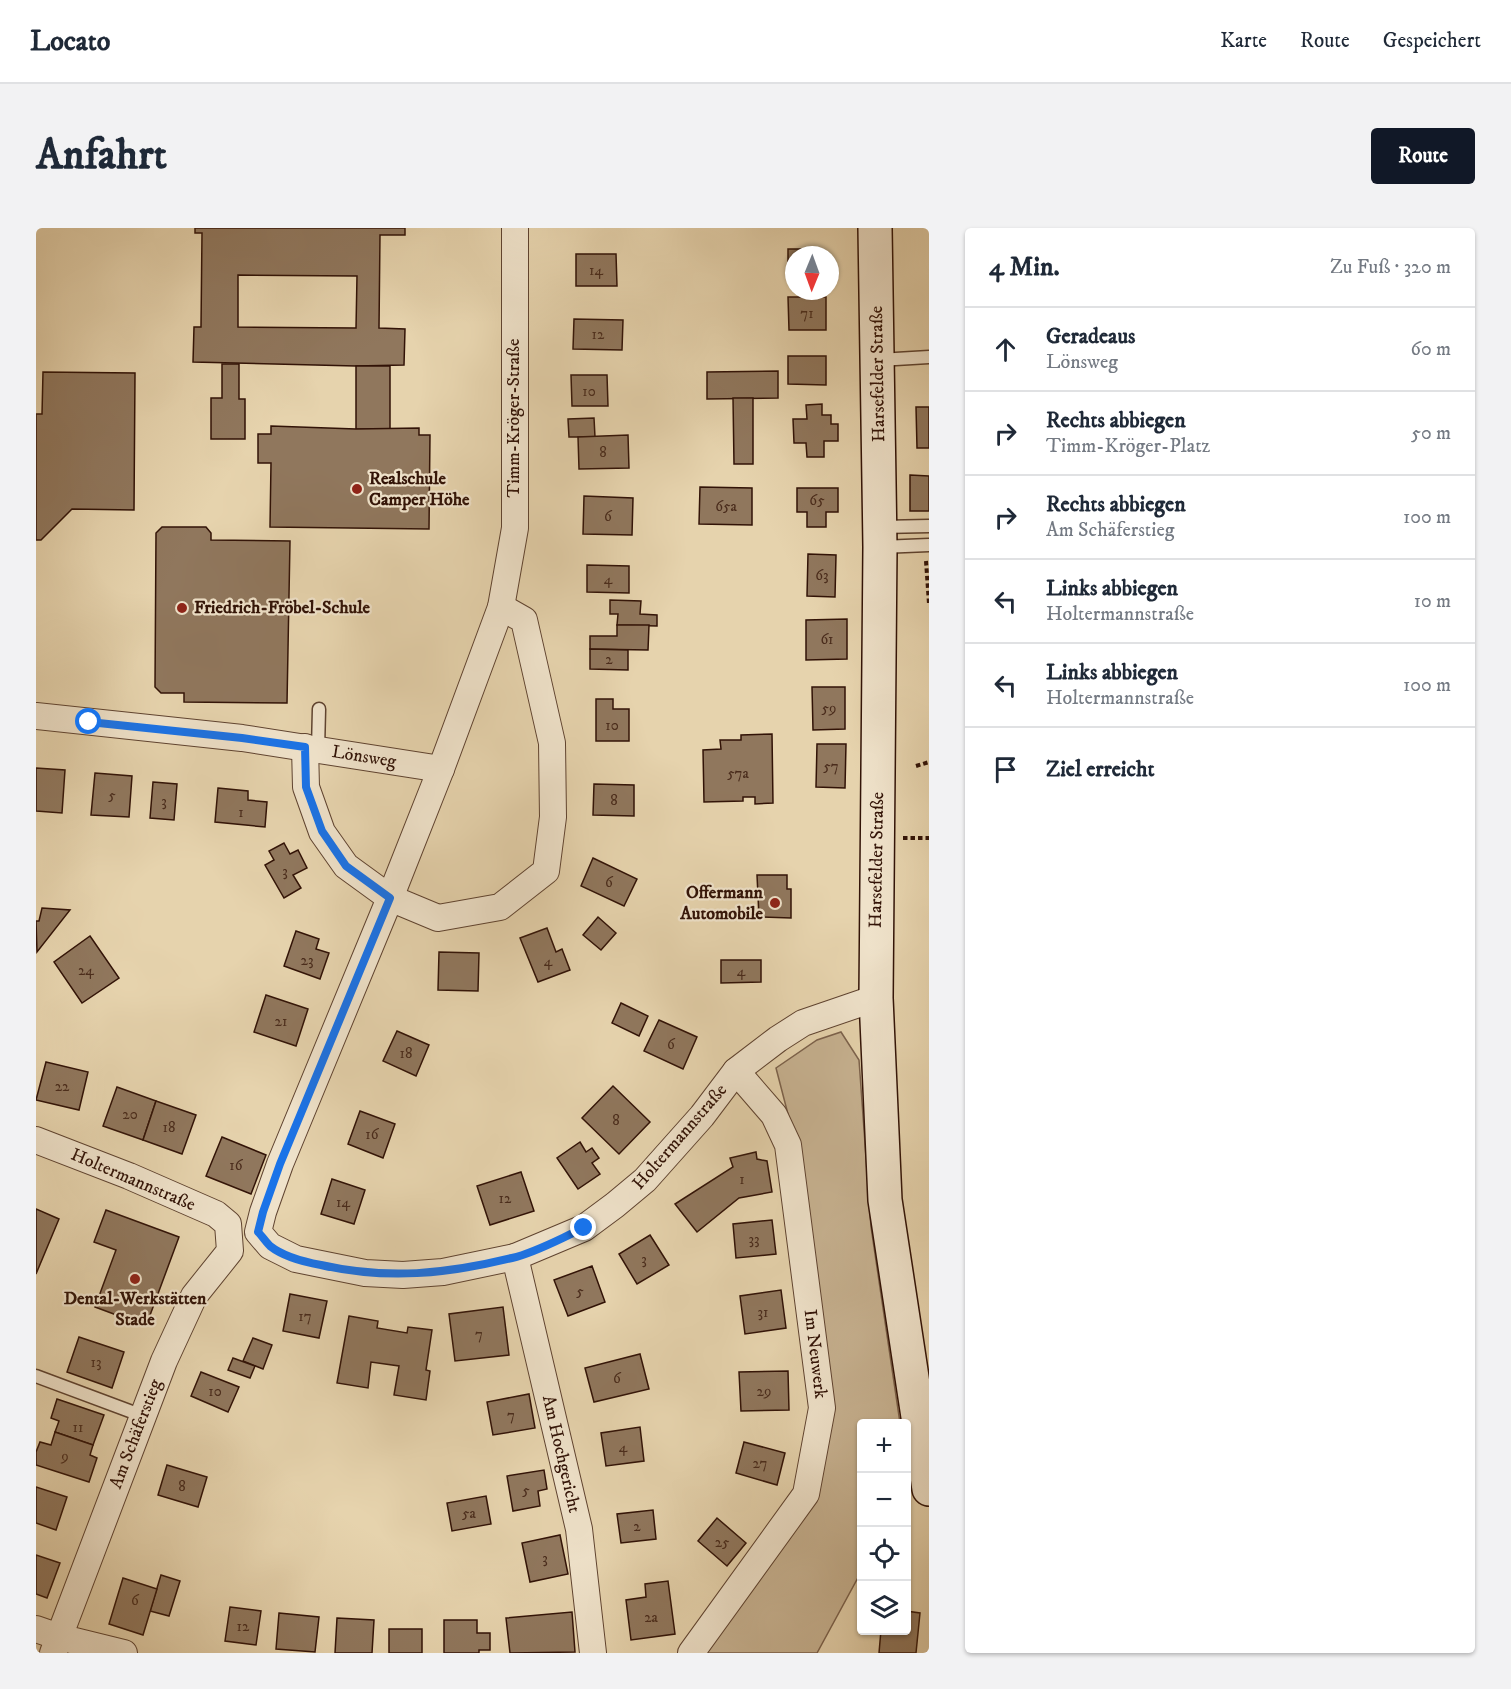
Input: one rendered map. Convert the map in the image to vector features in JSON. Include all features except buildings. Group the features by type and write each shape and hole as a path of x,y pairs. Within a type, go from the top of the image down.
{"main road":[{"name":"Harsefelder Straße","path":"875,228 880,537 876,998 885,1200 929,1489"}],"street":[{"name":"Timm-Kröger-Straße","path":"441,769 501,607 515,528 515,228"},
{"path":"312,748 306,787 322,831 346,866 390,898 438,918 500,907 546,871 553,817 552,743 524,620 501,607"},
{"name":"Lönsweg","path":"36,716 242,738 441,769"},
{"path":"390,898 441,769"},
{"name":"Holtermannstraße","path":"390,898 280,1164 258,1232 270,1246 296,1259 335,1268 403,1275 443,1272 515,1257 584,1228 645,1180 702,1116 736,1071 803,1023 876,998"},
{"name":"Im Neuwerk","path":"691,1653 806,1494 822,1408 788,1145 774,1115 736,1071"},
{"name":"Holtermannstraße","path":"36,1140 129,1176 216,1214 228,1224"},
{"name":"Am Schäferstieg","path":"50,1640 164,1361 194,1296 230,1251 228,1224"},
{"name":"Am Hochgericht","path":"515,1257 579,1529 593,1653"},
{"path":"50,1640 124,1653"}],"lane":[{"path":"878,360 929,357"},
{"path":"880,537 929,526"},
{"path":"880,537 927,545"},
{"path":"312,748 318,709"},
{"path":"36,1376 142,1416"}],"path":[{"path":"927,545 929,604"},
{"path":"916,766 929,762"},
{"path":"897,838 929,838"}],"shaded area":[{"path":"841,1032 859,1060 871,1227 899,1419 857,1419 857,1579 817,1653 704,1653 812,1496 831,1392 796,1145 776,1068 817,1040"}],"place":[{"name":"Realschule Camper Höhe","path":"357,489"},
{"name":"Friedrich-Fröbel-Schule","path":"182,608"},
{"name":"Offermann Automobile","path":"775,903"},
{"name":"Dental-Werkstätten Stade","path":"135,1279"}],"route":[{"path":"89,722 305,747 306,787 322,831 346,866 390,898 280,1164 263,1212 258,1232 270,1246 296,1259 335,1268 403,1275 443,1272 515,1257 584,1228"}]}
